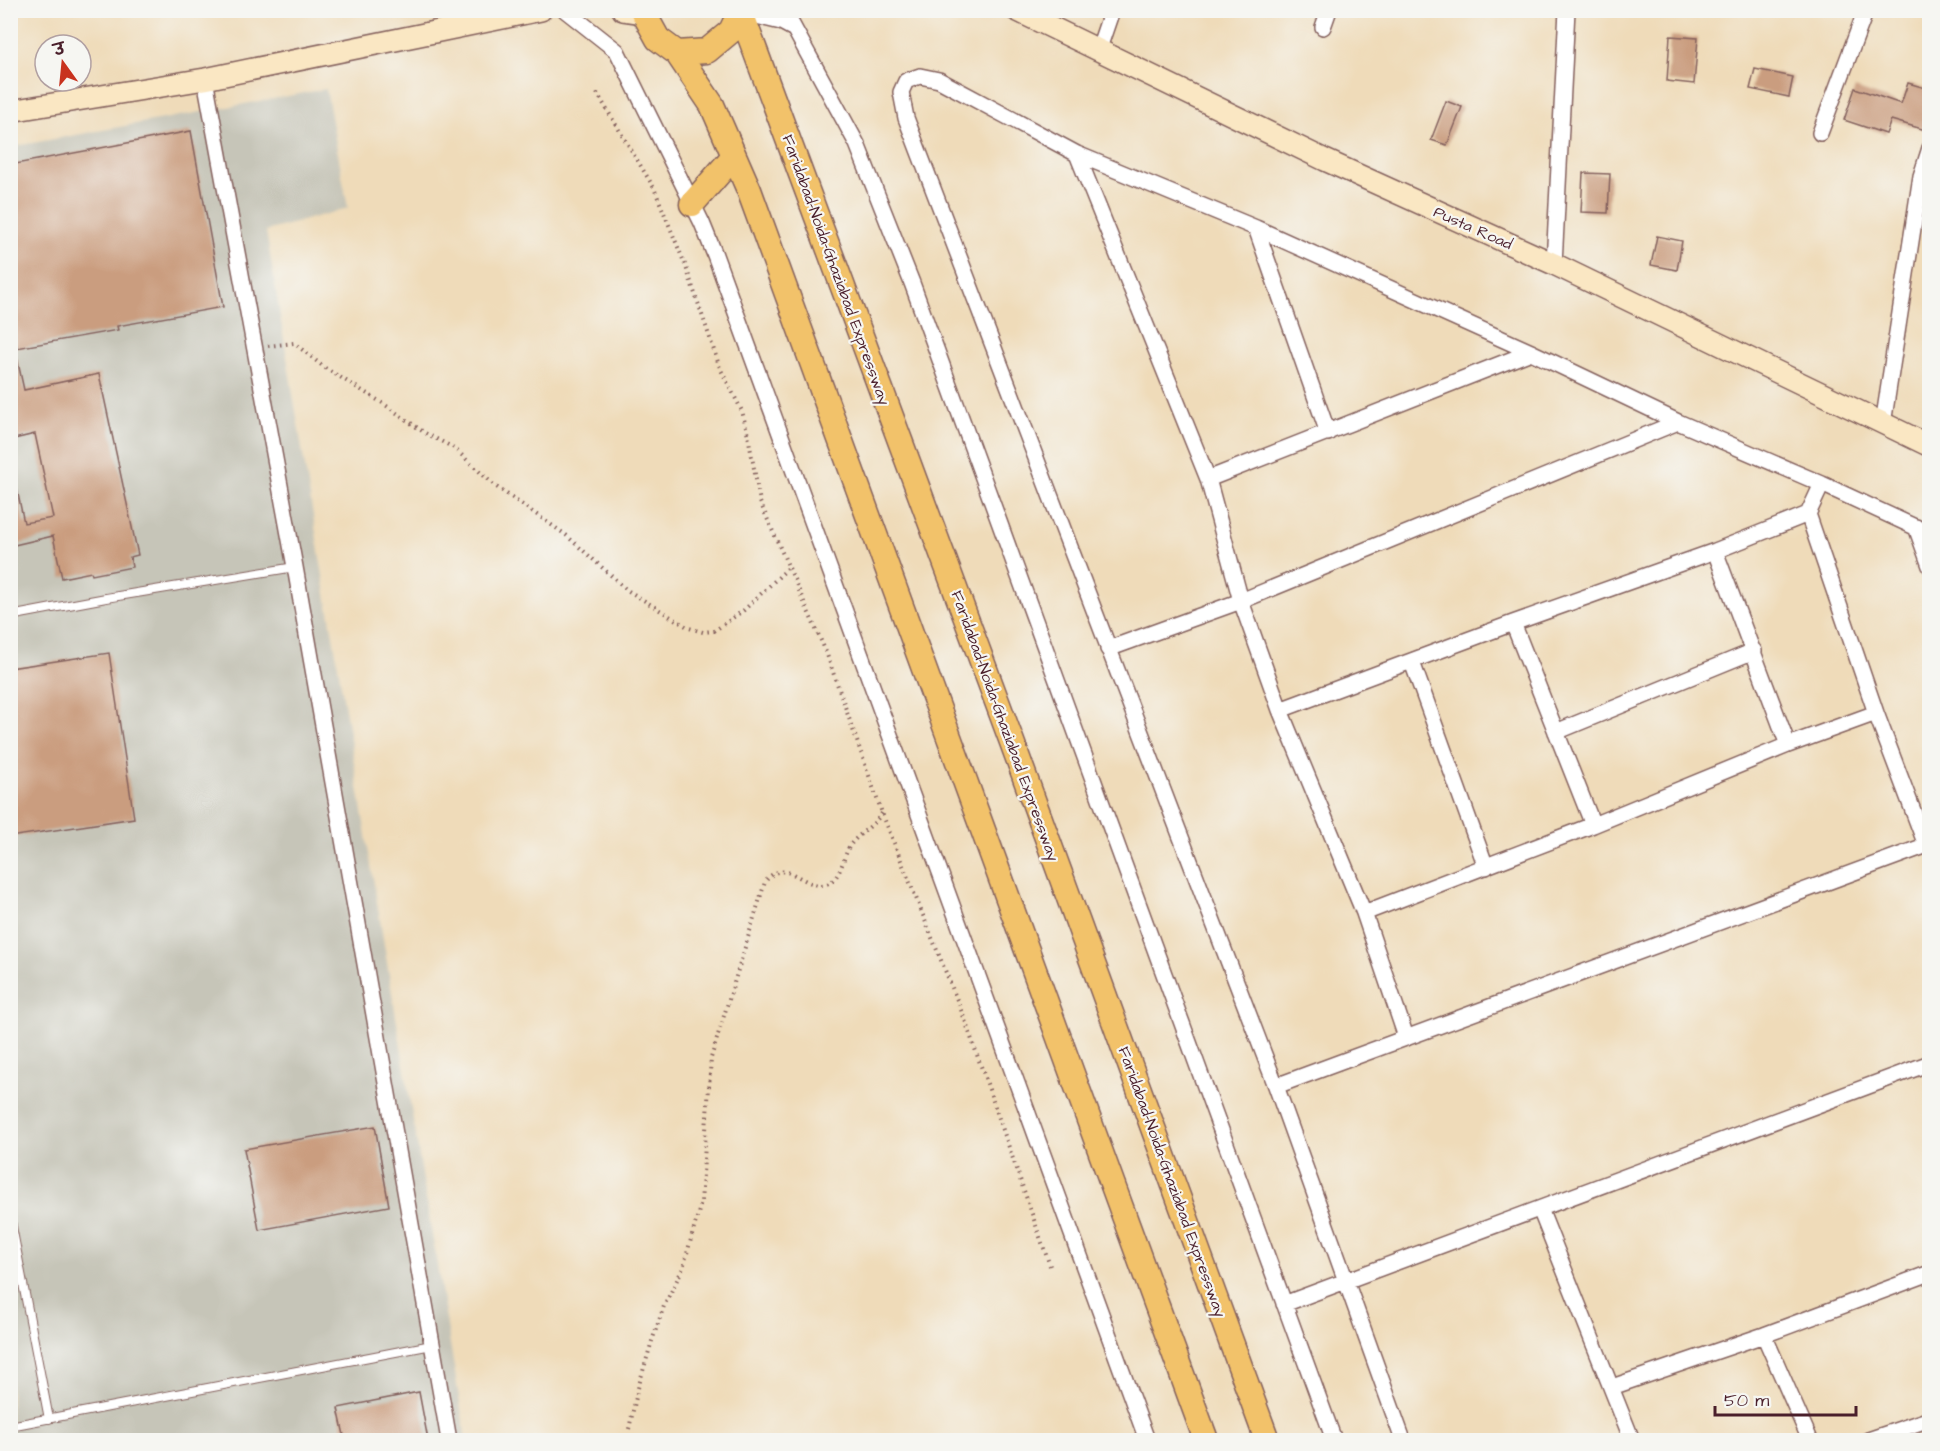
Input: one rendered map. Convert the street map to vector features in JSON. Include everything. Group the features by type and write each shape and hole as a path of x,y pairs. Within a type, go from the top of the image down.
{"main road":[{"path":"636,11 658,39 677,53 712,105 749,190 1206,1440"},
{"path":"677,53 707,51 731,31 740,11"},
{"name":"Faridabad-Noida-Ghaziabad Expressway","path":"740,11 1012,742 1267,1440"},
{"path":"692,204 734,156"}],"street":[{"path":"10,111 205,79 541,10"},
{"path":"565,10 617,51 720,266 1147,1440"},
{"path":"784,10 857,144 912,283 1334,1440"},
{"name":"Pusta Road","path":"1016,10 1040,16 1098,51 1324,160 1554,264 1929,446"},
{"path":"1098,51 1112,10"},
{"path":"1323,27 1329,10"},
{"path":"1554,264 1567,10"},
{"path":"1820,133 1866,10"},
{"path":"740,11 781,22 794,29"},
{"path":"1402,1440 1276,1086 906,118 901,92 906,81 920,76 939,80 1077,154 1256,228 1531,352 1678,422 1922,530 1929,566"},
{"path":"205,79 256,348 449,1440"},
{"path":"1883,424 1921,176 1929,148"},
{"path":"1077,154 1208,479 1241,601 1280,710 1364,913 1406,1037"},
{"path":"1256,228 1328,433"},
{"path":"1208,479 1531,352"},
{"path":"1108,649 1241,601 1678,422"},
{"path":"1280,710 1715,551 1808,514 1822,484"},
{"path":"1276,1086 1928,845 1876,713 1808,514"},
{"path":"1715,551 1788,745"},
{"path":"1513,623 1593,825"},
{"path":"1556,732 1754,651"},
{"path":"1412,662 1486,867"},
{"path":"1364,913 1593,825 1788,745 1876,713"},
{"path":"1284,1304 1929,1063"},
{"path":"1540,1209 1632,1440"},
{"path":"1612,1387 1764,1335 1929,1273"},
{"path":"1764,1335 1810,1440"},
{"path":"1868,1440 1929,1419"}],"lane":[{"path":"10,616 295,567"},
{"path":"10,1216 49,1419"},
{"path":"10,1426 432,1345"}],"path":[{"path":"597,93 654,188 686,267 720,368 742,411 760,501 826,652 882,813 965,1020 1050,1266"},
{"path":"256,348 294,343 325,368 384,404 425,433 454,448 495,486 566,535 627,590 689,628 703,632 714,631 744,610 788,568"},
{"path":"629,1429 652,1341 664,1306 683,1268 701,1203 711,1058 765,882 773,874 784,871 818,884 829,883 837,875 850,844 874,824 882,813"}],"shaded area":[{"path":"326,89 348,208 266,231 466,1440 11,1440 11,147"}],"building":[{"path":"1670,36 1698,38 1694,84 1667,81"},
{"path":"1755,69 1793,77 1789,97 1750,89"},
{"path":"1908,83 1929,89 1929,131 1891,120 1886,134 1844,120 1855,88 1901,104"},
{"path":"1446,101 1462,107 1447,145 1431,140"},
{"path":"191,131 223,307 117,326 118,330 17,348 10,311 10,165"},
{"path":"1583,173 1610,174 1608,213 1581,212"},
{"path":"1657,236 1682,241 1677,270 1651,265"},
{"path":"17,358 24,390 99,374 138,555 130,557 132,567 62,578 53,536 10,546 10,490 17,489 24,523 53,518 35,434 10,440 10,359"},
{"path":"109,653 134,818 10,837 10,668"},
{"path":"375,1126 389,1206 259,1230 244,1149"},
{"path":"419,1392 428,1440 345,1440 338,1408"}]}
